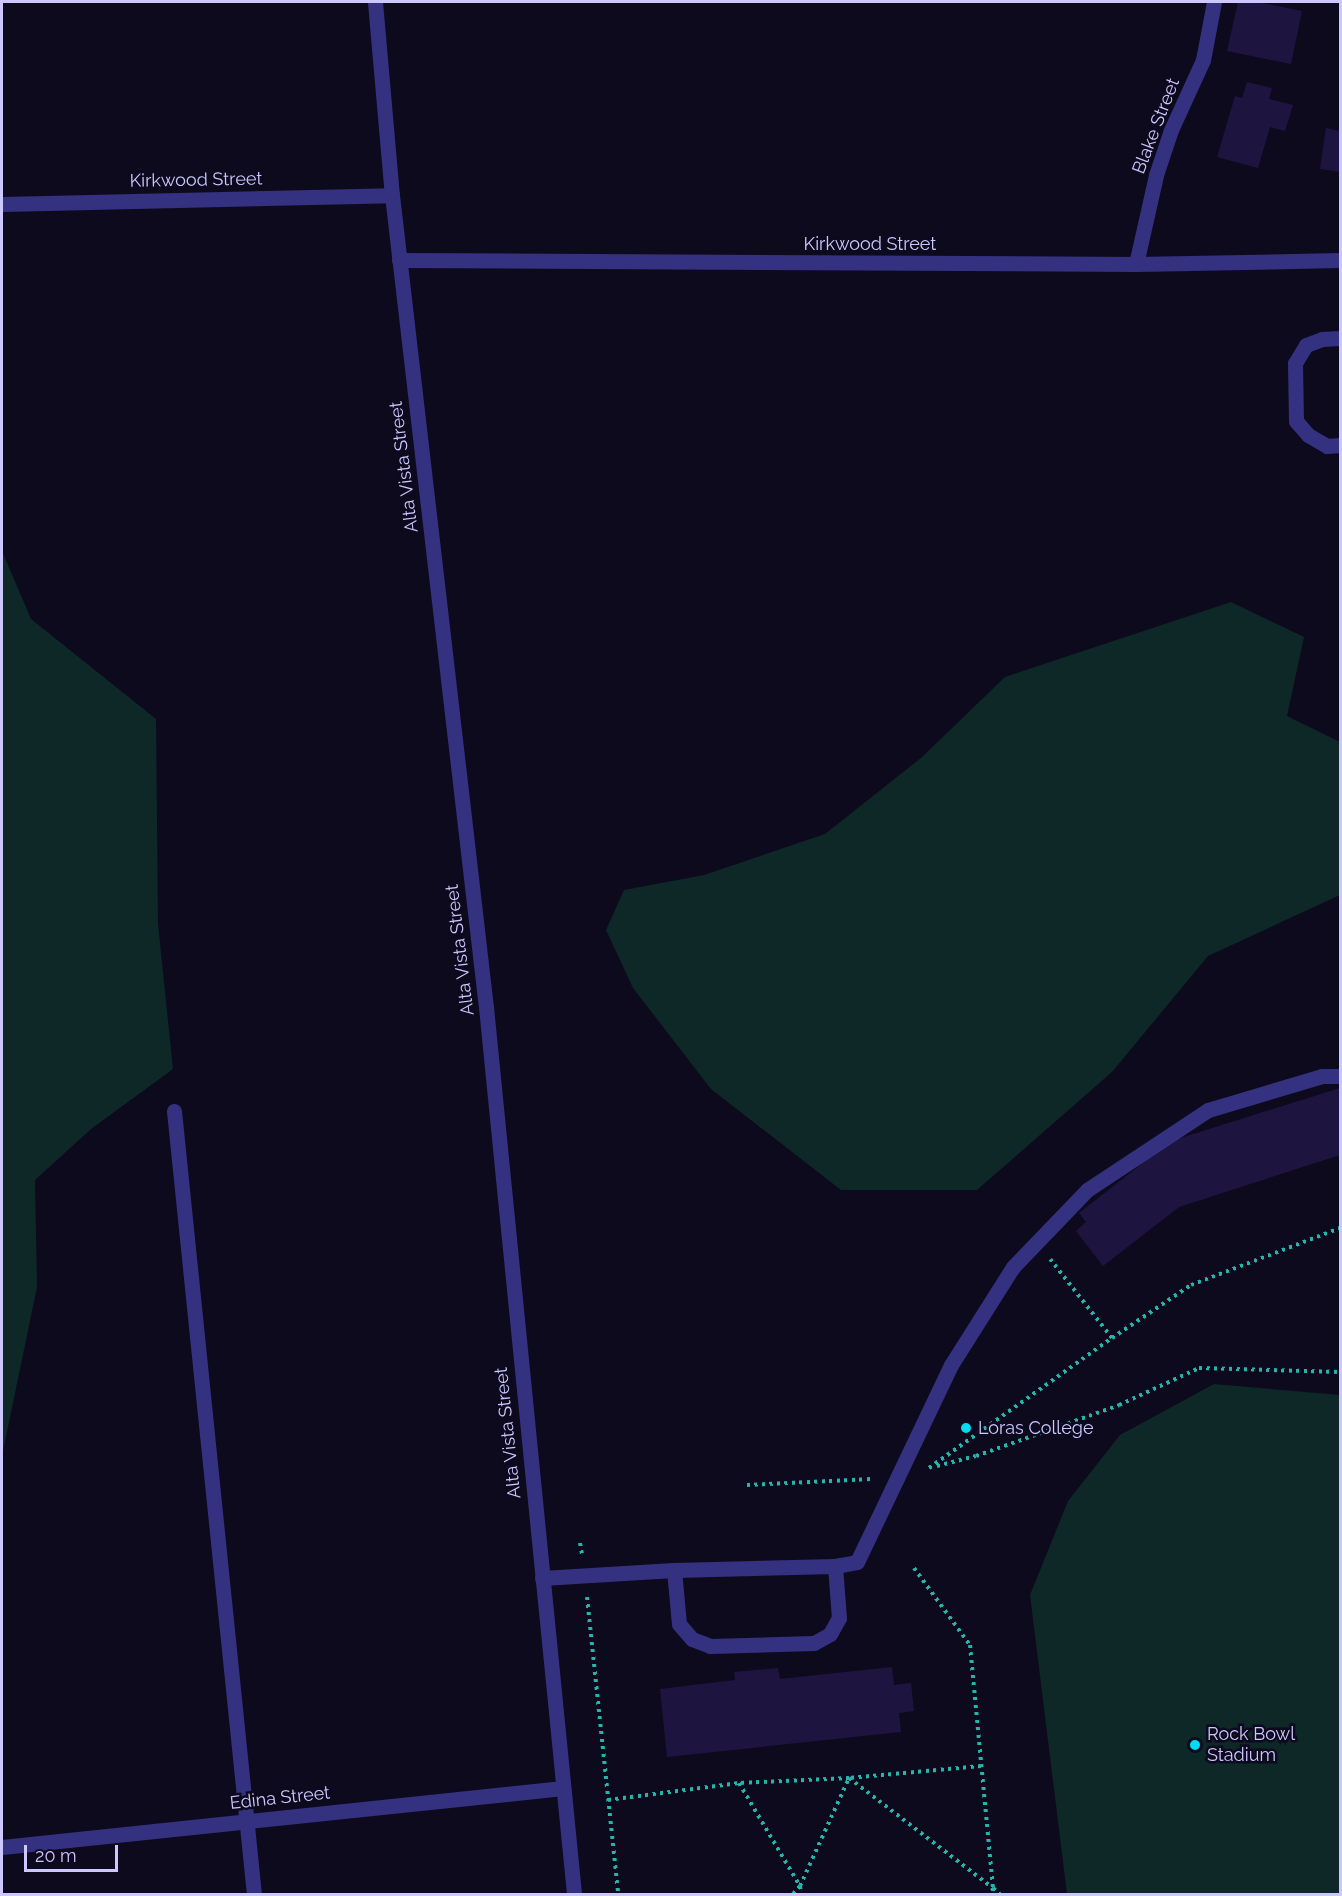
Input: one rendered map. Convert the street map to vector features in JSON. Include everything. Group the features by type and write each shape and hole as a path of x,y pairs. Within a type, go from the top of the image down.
{"street":[{"name":"Alta Vista Street","path":"375,2 399,261 486,1007 574,1894"},
{"name":"Blake Street","path":"1136,264 1156,175 1171,130 1203,60 1214,2"},
{"name":"Kirkwood Street","path":"2,204 392,195"},
{"name":"Kirkwood Street","path":"399,261 1136,264 1341,260"},
{"path":"1341,338 1322,339 1306,345 1295,363 1296,421 1308,435 1327,446 1341,445"},
{"path":"542,1578 674,1570 836,1566 857,1562 900,1478 951,1365 1013,1267 1087,1190 1208,1110 1322,1076 1341,1076"},
{"path":"174,1111 254,1894"},
{"path":"674,1570 679,1624 692,1639 710,1646 814,1643 830,1634 839,1618 836,1566"},
{"name":"Edina Street","path":"2,1847 563,1788"}],"path":[{"path":"935,1466 1112,1338 1191,1286 1341,1228"},
{"path":"1048,1256 1112,1338"},
{"path":"747,1485 900,1478 976,1456 1119,1405 1199,1368 1341,1372"},
{"path":"580,1543 618,1894"},
{"path":"914,1568 970,1645 992,1894"},
{"path":"608,1800 739,1783 849,1778 981,1766"},
{"path":"793,1894 800,1886 849,1778"},
{"path":"849,1778 1000,1894"},
{"path":"739,1783 800,1886 801,1894"}],"green space":[{"path":"2,551 31,619 156,719 158,924 173,1069 91,1129 35,1180 37,1287 2,1456"},
{"path":"1231,602 1304,637 1287,716 1340,742 1340,895 1208,956 1112,1072 977,1190 841,1190 711,1089 633,988 606,930 624,890 704,875 825,834 921,758 1005,677"},
{"name":"Rock Bowl Stadium","path":"1214,1384 1340,1395 1340,1894 1067,1894 1030,1595 1068,1501 1120,1435"}],"building":[{"path":"1238,2 1257,2 1302,11 1291,64 1227,51"},
{"path":"1247,82 1272,88 1269,99 1293,105 1285,131 1270,127 1258,168 1217,157 1235,96 1242,98"},
{"path":"1326,128 1340,131 1340,172 1320,169"},
{"path":"1340,1088 1340,1155 1179,1207 1103,1266 1076,1231 1086,1222 1079,1213 1171,1141"},
{"path":"892,1667 894,1685 911,1683 914,1711 899,1713 901,1732 667,1757 660,1689 735,1680 734,1672 778,1668 780,1679"}],"place":[{"name":"Loras College","path":"966,1428"},
{"name":"Rock Bowl Stadium","path":"1195,1745"}]}
